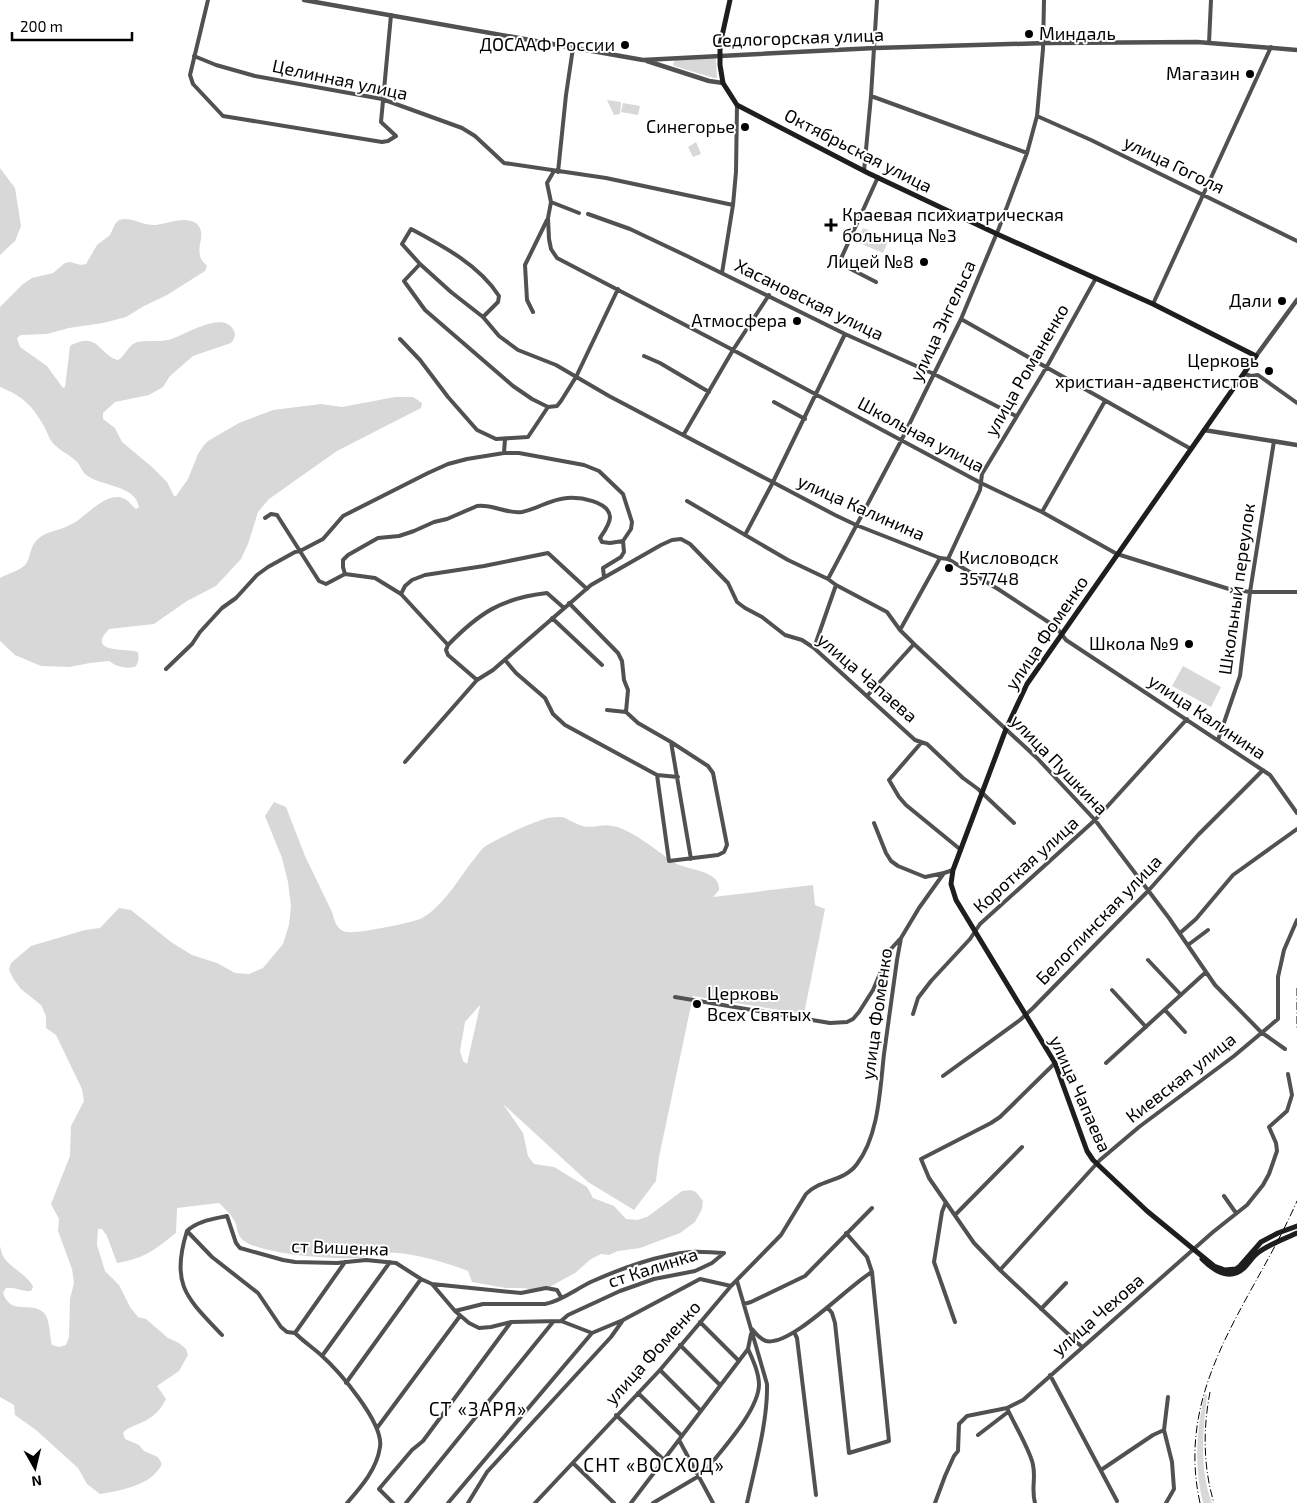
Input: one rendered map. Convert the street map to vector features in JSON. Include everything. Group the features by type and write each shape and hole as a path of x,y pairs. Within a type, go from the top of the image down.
{"main road":[{"path":"731,1 721,39 720,55 723,83 737,105"},
{"name":"Октябрьская улица","path":"737,105 878,177 997,234 1153,304 1256,356"},
{"name":"улица Фоменко","path":"953,870 1006,729 1027,684 1256,356"},
{"name":"улица Чапаева","path":"953,870 951,884 953,893 1055,1063 1087,1151 1097,1164 1147,1211 1220,1269 1231,1270 1240,1266 1261,1242 1297,1226"},
{"name":"улица Чапаева","path":"1194,1249 1214,1270 1229,1274 1240,1271 1260,1251 1297,1232"}],"street":[{"path":"208,0 190,74 192,84 223,116 382,142 388,142 396,136 381,122 391,15"},
{"name":"Седлогорская улица","path":"304,0 643,60 875,48 1043,43 1210,42 1297,50"},
{"path":"864,170 875,48 877,0"},
{"name":"улица Энгельса","path":"828,579 901,440 961,319 997,234 1027,153 1037,116 1043,43 1044,0"},
{"path":"1210,42 1211,0"},
{"path":"1153,304 1271,47"},
{"path":"532,312 528,300 525,266 548,218 551,202 547,183 556,171 572,48"},
{"name":"Целинная улица","path":"194,56 216,65 255,76 382,100 462,128 475,136 504,163 606,178 733,205"},
{"path":"643,60 709,81 723,83"},
{"path":"871,96 1027,153"},
{"path":"722,273 733,205 736,172 737,105"},
{"name":"улица Гоголя","path":"1037,116 1091,140 1297,241"},
{"path":"876,282 839,263 878,177"},
{"path":"551,202 579,213"},
{"name":"Хасановская улица","path":"588,214 630,229 769,295 845,334 934,374 1016,416"},
{"name":"Школьная улица","path":"548,218 551,250 557,258 734,350 981,483 1042,512 1117,554 1229,589 1250,592 1297,592"},
{"name":"улица Калинина","path":"483,317 498,302 499,296 484,278 436,242 411,229 402,244 420,264 483,317 500,336 518,350 556,366 609,396 684,434 772,484 856,526 940,558 948,559 1056,627 1066,640 1270,775 1297,813"},
{"path":"420,264 404,281 424,310 513,386 548,407 557,406 576,377 618,289"},
{"name":"улица Романенко","path":"948,559 973,506 982,474 1046,368 1096,278"},
{"path":"684,434 769,295"},
{"name":"улица Фоменко","path":"1256,356 1297,300"},
{"path":"961,319 1191,449"},
{"path":"745,535 817,395 845,334"},
{"path":"400,339 420,360 448,397 477,430 496,439 528,437 548,407"},
{"path":"644,356 660,363 709,392"},
{"path":"1244,374 1251,376 1258,374 1297,403"},
{"path":"1042,512 1105,401"},
{"path":"774,402 805,419"},
{"path":"1204,430 1297,444"},
{"path":"504,452 505,439"},
{"name":"Школьный переулок","path":"1218,740 1240,676 1250,592 1274,441"},
{"path":"166,668 192,644 200,632 222,608 236,598 257,576 295,552 323,539 343,516 428,473 448,464 467,459 504,452 518,452 584,465 599,471 623,494 632,522 631,529 623,541 624,552 621,557 603,568 604,577"},
{"path":"345,574 343,560 348,555 378,538 407,534 476,506 486,505 509,512 523,512 568,498 584,499 602,505 608,511 610,516 609,523 600,538 602,542 605,544 623,541"},
{"name":"улица Пушкина","path":"687,500 788,560 828,579 887,612 900,630 1038,759 1095,820 1149,890 1215,985 1262,1032 1285,1049"},
{"path":"265,518 270,514 277,515 322,584 326,584 345,574 375,578 401,594 448,644"},
{"name":"улица Чапаева","path":"405,762 477,680 505,660 587,588 661,545 672,540 681,539 690,544 728,583 737,602 762,617 786,636 802,640 814,648 916,740 927,744 1014,823"},
{"path":"401,594 408,583 425,575 484,566 548,553 587,588"},
{"path":"900,630 940,558"},
{"path":"814,648 836,585"},
{"path":"477,680 448,655 446,650 448,644 462,630 487,612 507,601 526,596 548,593 564,608"},
{"path":"569,603 618,653 622,661 624,680 628,690 626,712"},
{"path":"552,618 602,665"},
{"path":"867,696 914,644"},
{"path":"505,660 516,673 545,698 559,721 657,775 678,777"},
{"path":"607,710 626,712 638,723 708,766 713,774 727,845 724,852 718,855 669,861 657,775"},
{"name":"Короткая улица","path":"913,1014 918,998 982,922 1095,820 1187,719"},
{"path":"671,742 691,859"},
{"path":"921,743 889,780 906,805 961,850"},
{"name":"Белоглинская улица","path":"943,1076 1026,1015 1149,890 1198,835 1263,770"},
{"path":"874,823 886,854 898,866 925,877 953,870"},
{"path":"1180,933 1196,920 1233,875 1297,829"},
{"name":"улица Фоменко","path":"536,1503 660,1370 731,1286 781,1235 811,1189 844,1175 856,1166 862,1158 878,1107 901,938 919,908 944,873"},
{"name":"Киевская улица","path":"1000,1270 1097,1164 1139,1127 1234,1056 1278,1019 1278,977 1284,950 1297,920"},
{"path":"1188,945 1208,930"},
{"path":"675,997 830,1023 847,1022 853,1019 866,1003 890,950 901,938"},
{"path":"1148,960 1181,995"},
{"path":"1106,1063 1206,972"},
{"path":"1112,990 1146,1027"},
{"path":"1165,1010 1185,1032"},
{"path":"1055,1063 996,1120 921,1159 929,1178 974,1243 1082,1348"},
{"name":"улица Чехова","path":"978,1435 1023,1400 1194,1249 1247,1205 1263,1185 1277,1151 1276,1143 1269,1127 1287,1111 1292,1095 1288,1074"},
{"path":"955,1215 1022,1147"},
{"path":"1224,1196 1236,1213"},
{"path":"946,1202 942,1212 934,1262 955,1322"},
{"path":"744,1304 801,1279 872,1208"},
{"name":"ст Вишенка","path":"186,1231 195,1225 227,1216 236,1243 240,1248 283,1260 295,1262 366,1260 396,1263 421,1280 432,1284 460,1316 479,1328 511,1322 562,1321"},
{"path":"186,1231 212,1257 258,1292 280,1326 287,1332 295,1333 309,1347 322,1356 363,1402 377,1428 381,1446 376,1462 363,1484 347,1503"},
{"path":"186,1231 180,1267 180,1278 183,1288 199,1311 222,1335"},
{"path":"828,1308 832,1313 835,1323 849,1453 889,1441 872,1272 867,1257 846,1233"},
{"name":"ст Калинка","path":"561,1297 592,1281 622,1269 672,1254 691,1252 724,1253 712,1263 695,1271 654,1279 620,1290 568,1316 562,1321"},
{"path":"295,1333 345,1262"},
{"path":"322,1356 390,1262"},
{"path":"750,1327 759,1337 766,1341 777,1341 794,1332 828,1308 849,1288 872,1272"},
{"path":"448,1503 592,1333 623,1320 700,1279 731,1286"},
{"path":"346,1383 421,1280"},
{"path":"737,1281 767,1384 767,1394 747,1503"},
{"path":"1041,1309 1066,1283"},
{"path":"432,1284 521,1293 546,1288 557,1290 561,1297 552,1303 545,1304 483,1304 455,1311"},
{"path":"377,1428 460,1316"},
{"path":"468,1503 487,1472 612,1337 623,1320"},
{"path":"562,1321 592,1333"},
{"path":"393,1503 379,1489 412,1450 423,1440 511,1322"},
{"path":"406,1503 553,1322"},
{"path":"700,1322 739,1361"},
{"path":"631,1503 748,1349 751,1339 750,1327"},
{"path":"794,1332 797,1338 816,1495"},
{"path":"680,1345 720,1385"},
{"path":"652,1503 700,1476 753,1408 759,1384 758,1374 748,1349"},
{"path":"660,1370 701,1411"},
{"path":"1050,1375 1117,1501"},
{"path":"638,1393 682,1436"},
{"path":"1165,1502 1174,1489 1170,1447 1164,1430 1168,1397"},
{"path":"1008,1410 1033,1463 1034,1479 1032,1490 1035,1503"},
{"name":"улица Чехова","path":"935,1503 945,1476 958,1451 959,1424 967,1416 1008,1410"},
{"path":"616,1415 664,1460"},
{"path":"1101,1470 1153,1435 1164,1430"},
{"path":"679,1440 713,1503"},
{"path":"573,1463 614,1503"}],"shaded area":[{"path":"714,58 716,60 717,78 674,66 673,64 675,60"},
{"path":"607,100 621,102 620,114 614,115"},
{"path":"623,103 640,106 638,115 621,112"},
{"path":"696,142 701,154 693,157 688,147"},
{"path":"0,168 15,188 21,226 15,241 0,255"},
{"path":"124,219 152,225 180,220 196,223 201,231 199,251 202,261 207,266 205,271 167,295 126,317 47,334 21,335 17,338 20,347 47,366 63,388 65,387 70,346 80,342 93,342 112,358 118,360 137,342 168,340 211,323 227,324 233,329 235,335 231,343 193,356 170,376 163,387 149,395 115,402 103,413 103,419 115,428 122,442 167,482 174,496 176,496 188,479 198,454 208,441 239,423 273,410 321,404 342,407 395,397 413,397 422,403 421,408 337,451 269,499 258,512 241,559 216,586 187,601 154,624 109,629 103,637 102,643 111,648 138,652 138,660 135,667 121,667 109,661 69,667 41,666 15,655 0,641 0,578 24,566 35,542 42,536 72,524 104,501 118,497 126,500 136,509 139,507 131,494 85,474 77,462 52,442 41,420 32,408 22,399 0,387 0,307 23,284 32,278 53,273 65,263 86,264 97,245 110,235 119,220"},
{"path":"863,228 889,239 883,253 857,242"},
{"path":"1183,666 1221,687 1211,707 1172,686"},
{"path":"274,802 286,807 305,856 336,923 341,930 348,932 380,928 422,918 444,899 483,848 525,827 555,817 566,818 584,826 609,825 629,832 675,863 715,878 719,890 713,897 813,885 815,905 825,909 804,1014 693,996 659,1157 656,1181 634,1210 588,1182 503,1104 523,1133 528,1156 534,1164 554,1167 587,1187 593,1198 614,1206 626,1219 637,1220 647,1217 682,1191 691,1190 696,1192 703,1201 702,1209 695,1222 680,1233 640,1248 618,1251 609,1255 601,1254 591,1259 575,1273 542,1291 506,1288 472,1282 468,1271 439,1261 405,1254 386,1253 360,1258 331,1258 295,1255 261,1248 249,1244 241,1238 233,1218 219,1203 177,1208 176,1233 149,1252 127,1261 117,1263 107,1236 102,1229 98,1229 97,1245 105,1271 119,1285 130,1307 138,1317 146,1319 168,1338 179,1343 186,1349 188,1355 179,1371 157,1386 166,1399 157,1412 123,1433 125,1439 158,1457 162,1464 151,1477 135,1486 100,1494 87,1484 78,1468 36,1430 15,1415 14,1405 0,1397 0,1246 4,1258 33,1287 31,1291 6,1288 3,1293 6,1300 16,1306 38,1309 43,1312 49,1323 52,1345 59,1347 66,1345 69,1337 70,1299 74,1283 72,1269 58,1231 59,1219 51,1204 70,1156 71,1126 84,1101 82,1089 56,1035 46,1028 46,1016 41,1005 21,989 9,970 11,963 31,946 85,930 100,928 119,908 131,910 171,942 192,955 217,963 235,973 249,974 263,968 283,944 289,925 291,906 282,858 265,816","holes":["480,1005 467,1064 463,1061 460,1051 465,1022"]},
{"path":"1205,1394 1207,1395 1203,1449 1205,1477 1212,1503 1203,1503 1197,1462 1198,1435"}],"railway":[{"path":"1297,988 1297,1028"},
{"path":"1200,1503 1195,1460 1198,1420 1208,1382 1222,1346 1297,1201"},
{"path":"1210,1392 1206,1419 1205,1448 1210,1489 1214,1503"}],"place":[{"name":"Миндаль","path":"1029,34"},
{"name":"ДОСААФ России","path":"625,45"},
{"name":"Магазин","path":"1250,74"},
{"name":"Синегорье","path":"745,127"},
{"name":"Краевая психиатрическая больница №3","path":"831,225"},
{"name":"Лицей №8","path":"924,262"},
{"name":"Дали","path":"1282,301"},
{"name":"Атмосфера","path":"797,321"},
{"name":"Церковь христиан-адвенстистов","path":"1269,371"},
{"name":"Кисловодск 357748","path":"949,568"},
{"name":"Школа №9","path":"1189,644"},
{"name":"Церковь Всех Святых","path":"697,1004"}],"district":[{"name":"СТ «ЗАРЯ»","path":"478,1409"},
{"name":"СНТ «ВОСХОД»","path":"654,1465"}]}
